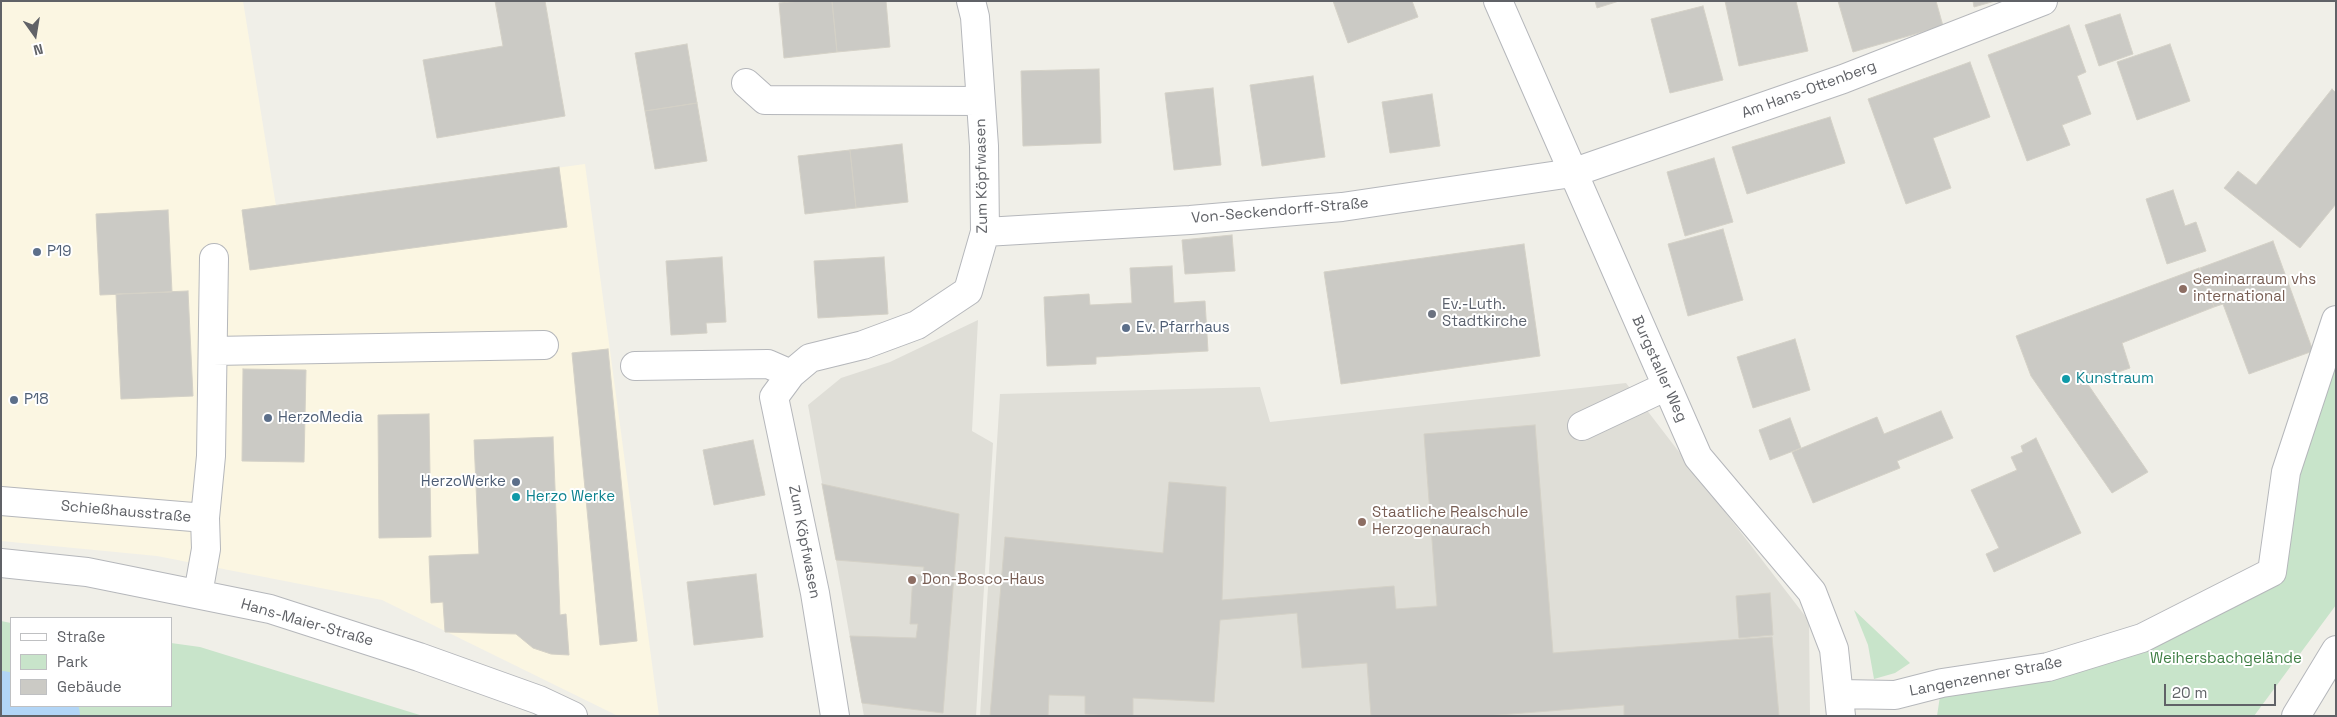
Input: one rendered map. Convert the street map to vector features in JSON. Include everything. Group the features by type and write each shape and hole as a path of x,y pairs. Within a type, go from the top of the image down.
{"street":[{"name":"Zum Köpfwasen","path":"835,716 815,593 774,397 791,374 810,358 863,345 917,325 968,291 985,232 975,17 971,1"},
{"name":"Burgstaller Weg","path":"1498,1 1572,174 1698,457 1812,592 1834,649 1841,705"},
{"name":"Am Hans-Ottenberg","path":"1572,174 1843,80 2043,1"},
{"name":"Zum Köpfwasen","path":"746,83 765,100 980,101"},
{"name":"Von-Seckendorff-Straße","path":"985,232 1190,220 1342,207 1572,174"},
{"path":"205,518 211,456 214,258"},
{"name":"Langenzenner Straße","path":"1841,705 1895,695 1942,683 2048,667 2142,638 2272,572 2286,472 2336,320"},
{"path":"212,351 544,345"},
{"path":"635,366 768,364 791,374"},
{"path":"1582,426 1667,386"},
{"name":"Schießhausstraße","path":"1,501 205,518 206,549 198,594"},
{"name":"Hans-Maier-Straße","path":"1,562 87,572 270,609 419,657 539,700 573,716"},
{"path":"2296,716 2336,650"}],"shaded area":[{"path":"1,1 243,1 276,206 585,164 659,716 618,716 382,600 157,556 1,541"},
{"name":"Don-Bosco-Haus","path":"978,320 972,431 993,443 976,716 864,716 808,405 841,378 890,362"},
{"name":"Staatliche Realschule Herzogenaurach","path":"1626,383 1809,621 1810,716 980,716 1000,394 1260,387 1270,422"}],"green space":[{"name":"Weihersbachgelände","path":"2336,320 2336,605 2254,716 1937,716 1942,683 2048,667 2272,572"},
{"path":"1854,610 1910,663 1895,673 1874,679 1868,645"},
{"path":"1,621 10,623 10,707 172,707 172,643 200,647 423,716 1,716"}],"building":[{"path":"495,1 545,1 565,116 437,138 423,60 503,46"},
{"path":"832,1 837,52 784,58 779,3"},
{"path":"832,1 886,1 890,47 837,52"},
{"path":"1333,1 1412,1 1418,17 1348,43"},
{"path":"1595,1 1619,1 1597,8"},
{"path":"1725,1 1796,1 1808,51 1739,66"},
{"path":"1838,1 1936,1 1943,26 1853,52"},
{"path":"1973,1 1995,1 1974,7"},
{"path":"1703,6 1723,80 1670,93 1651,19"},
{"path":"2120,14 2133,54 2099,66 2085,25"},
{"path":"2069,25 2086,72 2077,76 2091,114 2062,125 2070,145 2027,161 1988,55"},
{"path":"687,44 697,103 645,111 635,53"},
{"path":"2170,44 2190,101 2137,120 2117,62"},
{"path":"1970,62 1990,117 1933,138 1951,188 1906,204 1868,99"},
{"path":"1099,69 1101,143 1023,146 1021,71"},
{"path":"1313,76 1325,157 1262,166 1250,85"},
{"path":"1213,88 1221,165 1174,170 1165,93"},
{"path":"2332,89 2336,93 2336,204 2300,248 2224,188 2238,171 2256,185"},
{"path":"1432,94 1440,146 1390,153 1382,102"},
{"path":"697,103 707,161 655,169 645,111"},
{"path":"1830,117 1845,163 1747,194 1732,147"},
{"path":"902,144 908,202 856,208 850,150"},
{"path":"850,150 856,208 805,214 798,156"},
{"path":"1714,158 1733,222 1685,236 1667,172"},
{"path":"559,167 567,227 250,270 242,210"},
{"path":"2173,190 2185,226 2196,222 2206,251 2167,264 2146,199"},
{"path":"168,210 172,292 100,295 96,214"},
{"path":"1723,229 1743,300 1688,316 1668,244"},
{"path":"1232,235 1235,271 1185,274 1182,240"},
{"path":"2273,241 2313,351 2249,374 2223,304 2214,307 2200,268"},
{"name":"Ev.-Luth. Stadtkirche","path":"1524,244 1540,356 1341,384 1324,272"},
{"path":"722,257 726,322 706,323 707,333 671,335 666,261"},
{"path":"884,257 888,314 818,318 814,261"},
{"name":"Ev. Pfarrhaus","path":"1172,266 1174,303 1205,301 1208,351 1096,357 1096,364 1047,366 1044,297 1089,294 1090,305 1132,303 1130,268"},
{"name":"Kunstraum","path":"2199,268 2214,307 2122,343 2130,368 2087,383 2148,472 2112,493 2031,376 2016,336"},
{"path":"188,291 193,396 121,399 116,294"},
{"path":"1795,339 1810,390 1753,408 1737,357"},
{"path":"608,349 637,641 600,645 572,353"},
{"path":"243,369 306,370 304,462 242,461"},
{"path":"1941,411 1953,438 1897,461 1900,468 1813,503 1792,452 1877,417 1884,434"},
{"path":"429,414 431,537 379,538 378,415"},
{"path":"1790,418 1801,448 1770,460 1759,430"},
{"name":"Staatliche Realschule Herzogenaurach","path":"1535,425 1553,653 1772,637 1779,716 1624,716 1624,705 1486,716 1371,716 1367,663 1302,668 1297,613 1220,620 1214,702 1133,698 1133,716 1110,716 1085,714 1085,696 1049,695 1048,716 990,716 1005,537 1163,553 1169,482 1226,487 1222,600 1394,586 1396,609 1437,606 1424,434"},
{"name":"Herzo Werke","path":"553,437 560,615 566,614 569,655 551,654 533,648 516,634 445,632 443,602 431,603 429,556 479,554 474,440"},
{"path":"2036,438 2081,533 1994,572 1986,554 1999,548 1971,490 2017,470 2011,457 2023,452 2021,446"},
{"path":"753,440 765,495 714,505 703,450"},
{"path":"822,484 959,514 943,713 862,703 850,636 916,638 918,624 910,624 913,574 923,575 924,567 836,560"},
{"path":"756,574 763,637 694,645 687,582"},
{"path":"1770,593 1773,635 1739,638 1736,596"}],"waterway":[{"path":"1,705 46,716"}],"place":[{"name":"P19","path":"37,252"},
{"name":"Seminarraum vhs international","path":"2183,289"},
{"name":"Ev.-Luth. Stadtkirche","path":"1432,314"},
{"name":"Ev. Pfarrhaus","path":"1126,328"},
{"name":"Kunstraum","path":"2066,379"},
{"name":"P18","path":"14,400"},
{"name":"HerzoMedia","path":"268,418"},
{"name":"HerzoWerke","path":"516,482"},
{"name":"Herzo Werke","path":"516,497"},
{"name":"Staatliche Realschule Herzogenaurach","path":"1362,522"},
{"name":"Don-Bosco-Haus","path":"912,580"}]}
